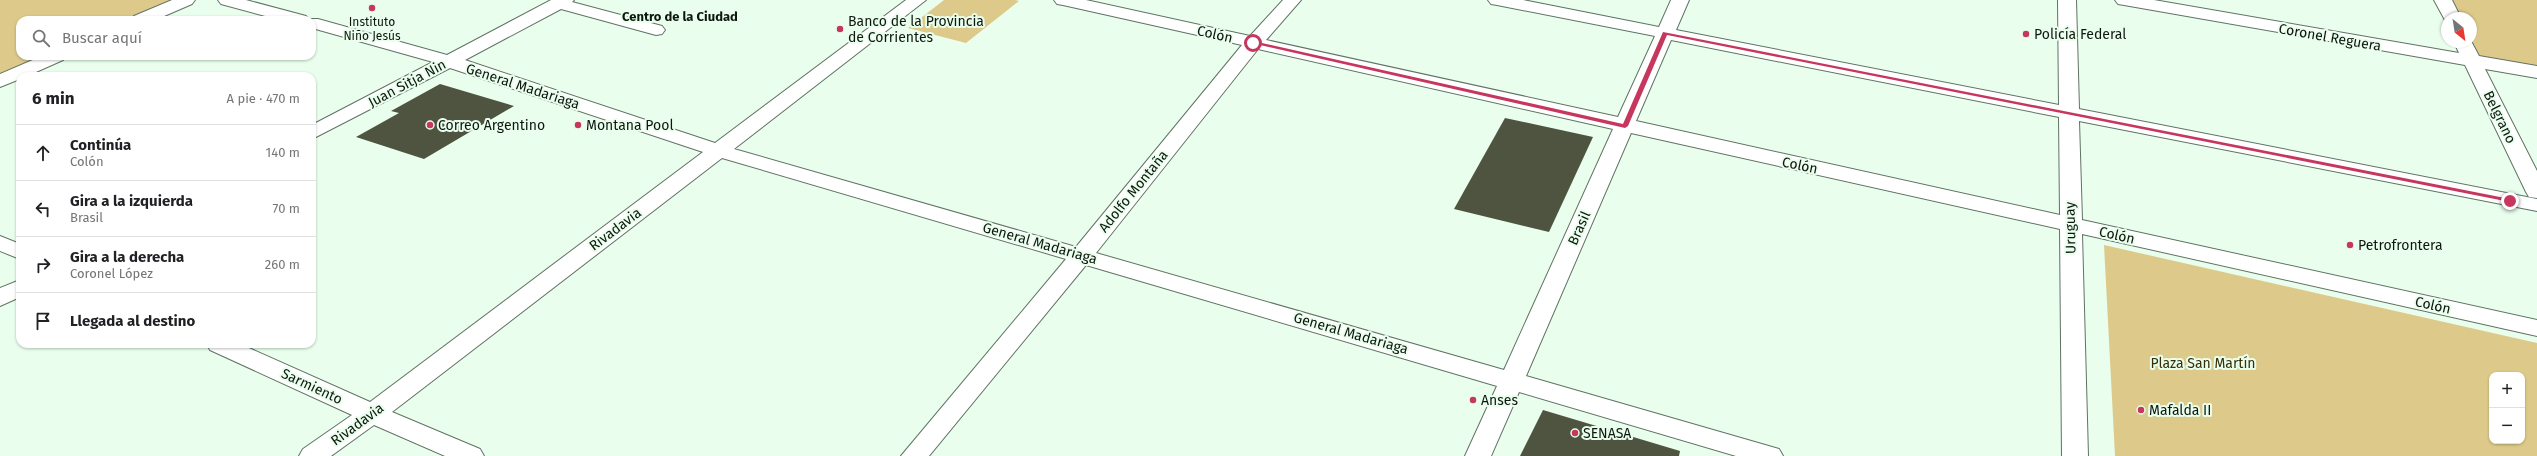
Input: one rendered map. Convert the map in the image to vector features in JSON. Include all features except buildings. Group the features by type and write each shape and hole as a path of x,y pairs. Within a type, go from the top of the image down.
{"street":[{"path":"149,16 186,0"},
{"path":"227,0 285,16"},
{"name":"Rivadavia","path":"312,456 372,414 917,0"},
{"name":"Colón","path":"1064,0 2537,328"},
{"name":"Adolfo Montaña","path":"914,456 1082,255 1253,43 1292,0"},
{"path":"1497,0 2537,205"},
{"name":"Brasil","path":"1478,456 1680,0"},
{"name":"Uruguay","path":"2067,0 2071,114 2069,224 2075,456"},
{"name":"Coronel Reguera","path":"2124,0 2537,72"},
{"path":"2443,0 2449,12"},
{"path":"562,2 656,30"},
{"name":"Juan Sitja Nin","path":"316,131 562,2"},
{"name":"General Madariaga","path":"316,24 449,61 719,151 1082,255 1770,456"},
{"name":"Belgrano","path":"2466,48 2537,192"},
{"path":"21,72 48,60"},
{"path":"0,81 16,74"},
{"path":"0,243 16,250"},
{"path":"0,298 16,289"},
{"name":"Sarmiento","path":"229,348 372,414 471,456"}],"green space":[{"path":"0,0 176,0 139,16 16,16 16,60 37,60 0,76"},
{"path":"944,0 1019,1 966,43 908,28"},
{"path":"2451,0 2537,0 2537,70 2481,61 2475,48 2477,48 2477,12 2457,12"},
{"name":"Plaza San Martín","path":"2104,245 2537,343 2537,456 2115,456"}],"place":[{"name":"Instituto Niño Jesús","path":"372,8"},
{"name":"Banco de la Provincia de Corrientes","path":"840,29"},
{"name":"Policía Federal","path":"2026,34"},
{"name":"Correo Argentino","path":"430,125"},
{"name":"Montana Pool","path":"578,125"},
{"name":"Petrofrontera","path":"2350,245"},
{"name":"Anses","path":"1473,400"},
{"name":"Mafalda II","path":"2141,410"},
{"name":"SENASA","path":"1575,433"}],"district":[{"name":"Centro de la Ciudad","path":"680,16"}],"route":[{"path":"1253,43 1625,126 1665,33 2510,201"}]}
